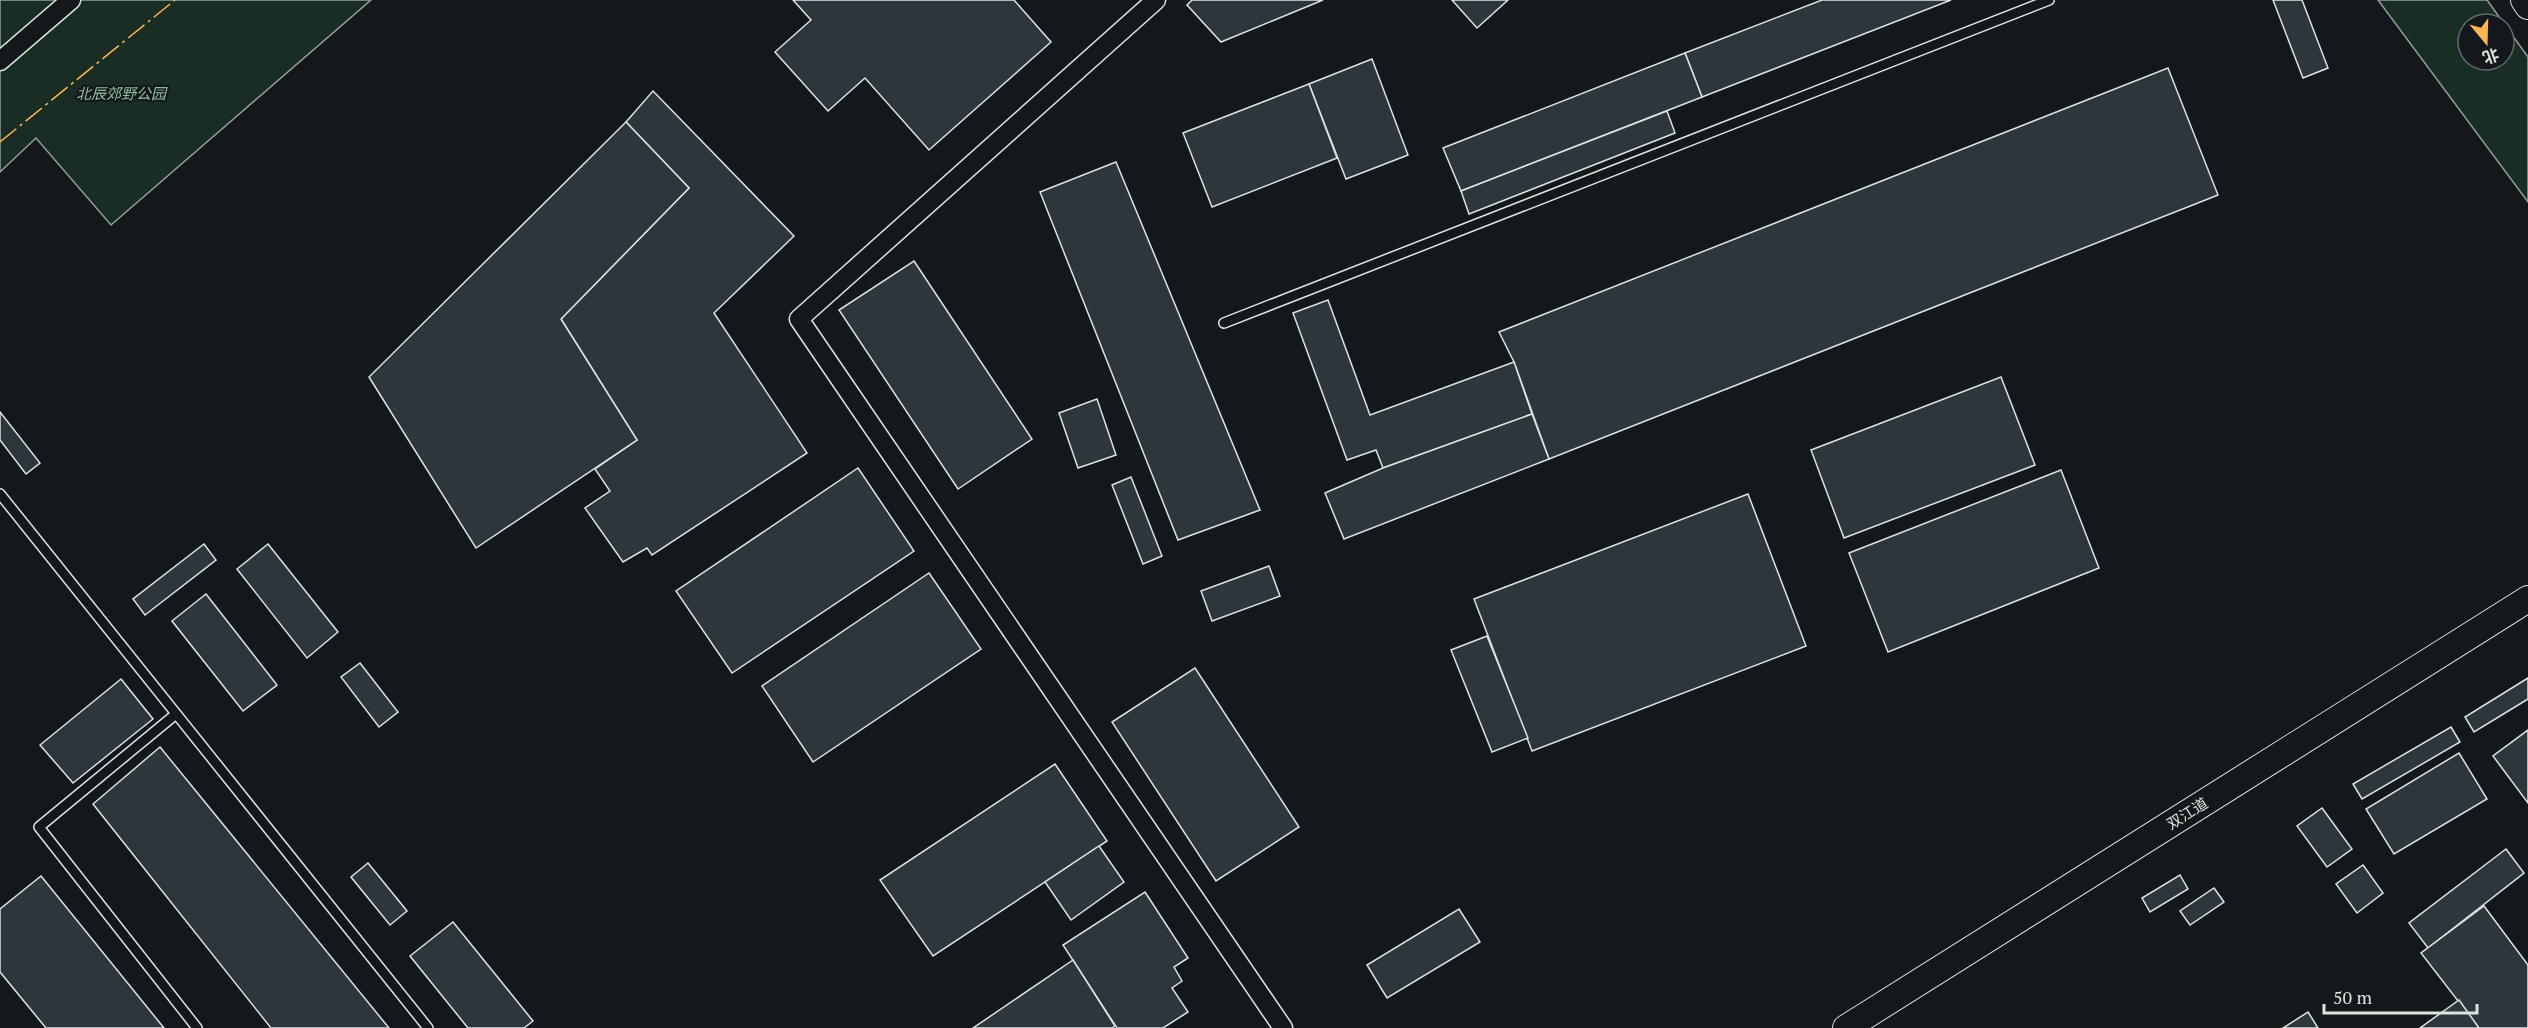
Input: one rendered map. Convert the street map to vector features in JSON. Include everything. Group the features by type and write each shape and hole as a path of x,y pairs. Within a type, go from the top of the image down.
{"main road":[{"path":"2524,0 2528,6"},
{"name":"双江道","path":"1846,1028 2528,599"}],"street":[{"path":"0,62 71,0"},
{"path":"1156,0 799,319 1283,1028"}],"lane":[{"path":"1224,323 2049,0"},
{"path":"0,494 428,1028"},
{"path":"176,714 39,827 197,1028"}],"green space":[{"name":"北辰郊野公园","path":"0,0 371,0 111,225 36,138 0,172"},
{"path":"2378,0 2487,0 2496,12 2456,12 2456,72 2516,72 2516,40 2528,57 2528,202"}],"building":[{"path":"793,0 1014,0 1051,42 929,150 865,78 828,111 775,52 811,20"},
{"path":"1192,0 1323,0 1221,42 1187,5"},
{"path":"1452,0 1508,0 1477,28"},
{"path":"1822,0 1951,0 1702,97 1685,53"},
{"path":"2273,0 2302,0 2328,68 2303,78"},
{"path":"1685,53 1702,97 1461,191 1443,148"},
{"path":"1372,59 1408,155 1346,179 1309,84"},
{"path":"2168,68 2218,195 1549,459 1514,362 1499,332"},
{"path":"1309,84 1337,158 1212,207 1183,133"},
{"path":"653,91 794,236 714,313 807,453 652,555 647,548 623,562 585,508 610,491 595,469 637,440 561,319 689,188 626,122"},
{"path":"1667,111 1675,133 1469,214 1461,191"},
{"path":"626,122 689,188 561,319 637,440 476,548 369,377"},
{"path":"1116,162 1260,510 1178,540 1040,192"},
{"path":"914,261 1032,439 958,489 839,310"},
{"path":"1328,300 1370,415 1514,362 1532,414 1383,468 1376,450 1347,460 1293,313"},
{"path":"2001,377 2035,465 1844,538 1811,450"},
{"path":"1097,399 1116,455 1078,468 1059,413"},
{"path":"0,412 40,463 26,474 0,440"},
{"path":"1532,414 1549,459 1344,539 1325,493 1383,468"},
{"path":"858,468 914,551 732,673 676,591"},
{"path":"2061,470 2099,568 1888,652 1849,553"},
{"path":"1131,477 1162,556 1143,564 1112,485"},
{"path":"1748,494 1806,646 1532,751 1474,599"},
{"path":"204,544 216,560 145,615 133,599"},
{"path":"268,544 338,632 307,658 237,569"},
{"path":"1269,566 1280,596 1212,621 1201,591"},
{"path":"929,573 981,649 813,762 762,686"},
{"path":"206,594 277,685 243,711 172,621"},
{"path":"1487,636 1528,738 1492,752 1451,650"},
{"path":"360,663 398,712 379,727 341,677"},
{"path":"1195,668 1299,827 1216,881 1112,722"},
{"path":"2528,678 2528,699 2474,732 2465,717"},
{"path":"121,679 153,719 73,783 40,745"},
{"path":"2451,727 2460,742 2362,799 2353,784"},
{"path":"2528,730 2528,803 2493,756"},
{"path":"160,747 389,1028 271,1028 93,804"},
{"path":"2459,753 2487,799 2394,854 2366,809"},
{"path":"1055,764 1107,841 933,956 880,880"},
{"path":"2322,808 2352,849 2327,867 2297,826"},
{"path":"1099,846 1124,882 1071,920 1045,882"},
{"path":"2506,849 2524,873 2428,948 2409,923"},
{"path":"368,863 407,911 390,925 351,877"},
{"path":"2363,865 2383,893 2357,913 2336,884"},
{"path":"2180,875 2188,889 2150,912 2142,898"},
{"path":"41,876 164,1028 46,1028 0,972 0,909"},
{"path":"2214,888 2224,902 2190,925 2180,911"},
{"path":"1145,892 1188,958 1174,967 1182,981 1172,988 1188,1012 1163,1028 1117,1028 1063,945"},
{"path":"2484,906 2528,965 2528,1028 2479,1028 2421,953"},
{"path":"1459,909 1480,942 1387,998 1367,965"},
{"path":"453,922 533,1021 524,1028 468,1028 410,956"},
{"path":"1073,960 1115,1026 1112,1028 973,1028"},
{"path":"2459,1000 2479,1028 2420,1028"},
{"path":"2308,1012 2318,1028 2283,1028"}],"power":[{"path":"0,142 175,0"}]}
